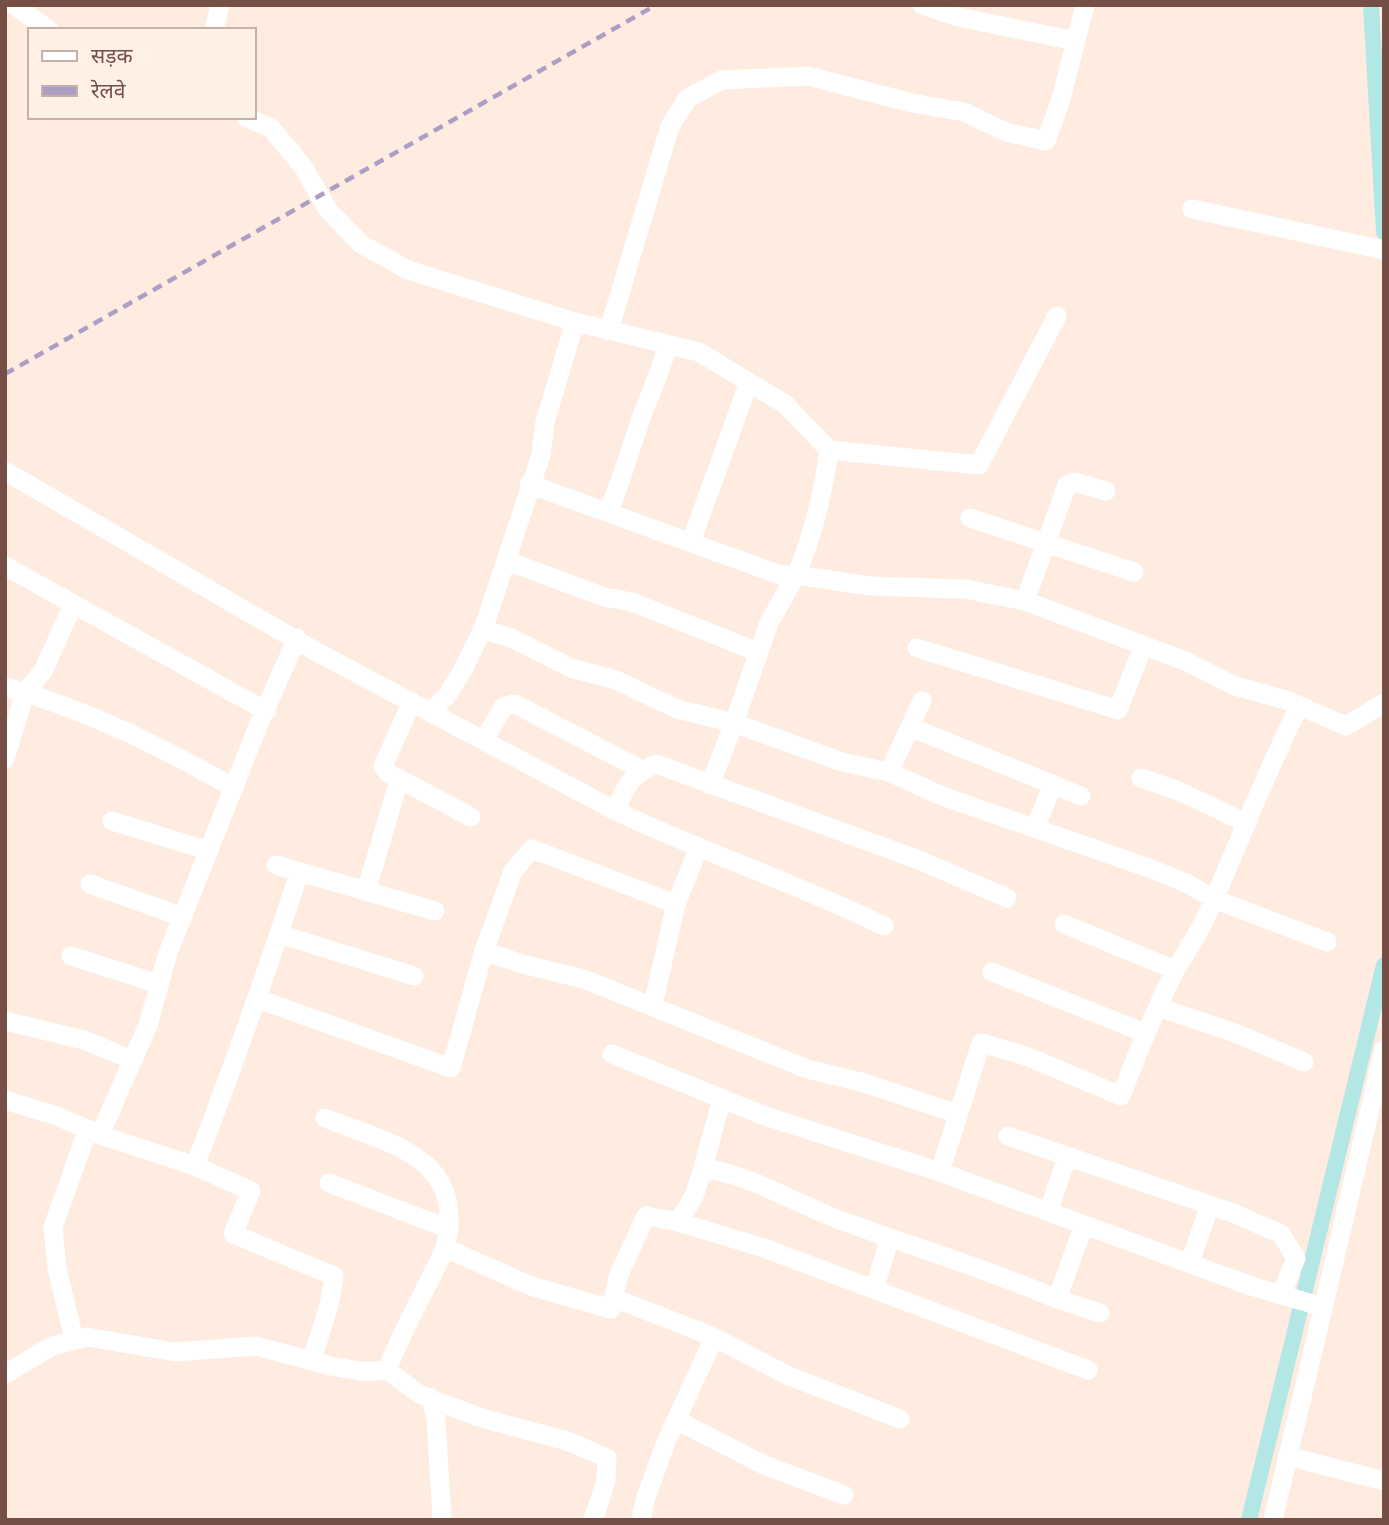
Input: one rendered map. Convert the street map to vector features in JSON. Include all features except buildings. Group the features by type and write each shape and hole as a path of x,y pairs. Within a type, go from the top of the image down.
{"street":[{"path":"14,5 45,28"},
{"path":"214,28 220,5"},
{"path":"922,5 958,17 1075,41"},
{"path":"609,330 670,125 688,98 722,80 808,76 912,103 964,112 1006,132 1046,141 1061,99 1085,5"},
{"path":"251,119 271,128 304,168 328,211 361,244 408,270 575,322 699,352 785,404 829,450 979,465 1057,316"},
{"path":"1192,209 1384,250"},
{"path":"429,712 452,688 482,630 507,561 529,484 541,455 545,422 575,322"},
{"path":"608,512 623,477 644,410 657,384 668,345"},
{"path":"691,542 749,382"},
{"path":"710,785 769,623 807,550 823,496 829,450"},
{"path":"5,471 191,580 526,765 551,775 616,811 823,896 884,926"},
{"path":"1024,601 1068,485 1074,482 1106,491"},
{"path":"529,484 780,575 870,586 965,589 1024,601 1185,662 1235,686 1300,707 1346,726 1384,703"},
{"path":"970,518 1134,572"},
{"path":"507,561 604,597 632,602 758,652"},
{"path":"5,566 266,710"},
{"path":"5,759 25,693 43,671 73,605"},
{"path":"482,630 509,637 571,668 616,680 677,709 734,723 842,762 889,772 942,796 1186,883 1214,899 1327,942"},
{"path":"75,1340 57,1268 53,1227 94,1132 148,1025 159,984 183,917 297,638"},
{"path":"917,648 1118,710 1143,647"},
{"path":"5,687 87,715 173,753 234,789"},
{"path":"889,772 922,701"},
{"path":"412,702 383,766 399,780 471,817"},
{"path":"484,740 504,706 515,704 642,770"},
{"path":"940,1172 981,1043 1026,1056 1121,1096 1144,1034 1214,899 1300,707"},
{"path":"910,727 1081,796"},
{"path":"616,811 623,791 637,772 656,764 919,860 1007,898"},
{"path":"1141,778 1180,791 1246,823"},
{"path":"366,891 399,780"},
{"path":"1035,828 1053,785"},
{"path":"112,821 209,851"},
{"path":"653,1005 676,904 699,847"},
{"path":"258,999 451,1068 484,951 513,871 532,849 676,904"},
{"path":"276,865 435,911"},
{"path":"195,1166 238,1044 258,999 299,873"},
{"path":"90,884 183,917"},
{"path":"1064,924 1175,970"},
{"path":"279,934 414,976"},
{"path":"484,951 522,964 584,979 807,1069 861,1082 958,1114"},
{"path":"72,956 159,984"},
{"path":"992,972 1144,1034"},
{"path":"1158,1007 1235,1033 1304,1062"},
{"path":"5,1021 84,1040 132,1060"},
{"path":"1273,1520 1384,1050"},
{"path":"612,1054 762,1115 940,1172 1084,1226 1285,1296 1322,1306"},
{"path":"678,1222 694,1196 722,1098"},
{"path":"5,1100 195,1166 251,1191 233,1234 334,1276 329,1305 312,1360"},
{"path":"325,1118 415,1154 433,1168 447,1202 447,1239 426,1291 401,1334 387,1370"},
{"path":"1008,1136 1210,1205 1281,1234 1296,1258 1285,1296"},
{"path":"1048,1212 1067,1157"},
{"path":"703,1168 737,1174 832,1217 1001,1275 1057,1299 1100,1313"},
{"path":"329,1184 447,1239 531,1286 611,1309 619,1274 646,1216 678,1222 764,1248 1088,1370"},
{"path":"1190,1262 1210,1205"},
{"path":"1057,1299 1084,1226"},
{"path":"874,1289 890,1238"},
{"path":"614,1298 714,1338 789,1376 900,1419"},
{"path":"5,1374 52,1346 87,1337 175,1352 256,1346 367,1372 387,1370 419,1394 485,1419 567,1441 607,1458 606,1481 593,1520"},
{"path":"641,1520 645,1500 676,1420 714,1338"},
{"path":"431,1398 436,1420 442,1520"},
{"path":"676,1420 764,1465 794,1474 844,1496"},
{"path":"1287,1456 1384,1481"}],"waterway":[{"path":"1371,5 1384,232"},
{"path":"1249,1520 1384,965"}],"railway":[{"path":"5,374 656,5"}]}
